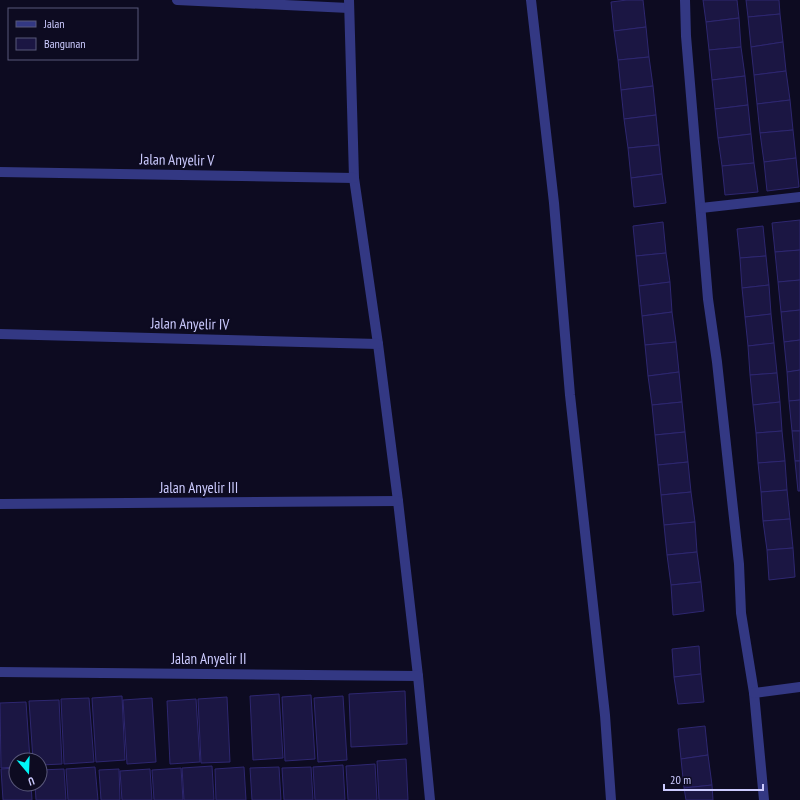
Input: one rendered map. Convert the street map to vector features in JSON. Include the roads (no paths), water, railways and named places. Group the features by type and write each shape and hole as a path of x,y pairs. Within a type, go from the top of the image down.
{"street":[{"path":"177,0 349,4 354,178 378,344 398,501 418,676 430,800"},
{"path":"531,0 554,203 570,395 605,715 611,800"},
{"path":"685,0 686,36 708,299 717,362 739,564 741,613 754,693 764,800"},
{"name":"Jalan Anyelir V","path":"0,172 354,178"},
{"path":"701,208 800,198"},
{"name":"Jalan Anyelir IV","path":"0,334 378,344"},
{"name":"Jalan Anyelir III","path":"0,504 398,501"},
{"name":"Jalan Anyelir II","path":"0,672 418,676"},
{"path":"754,693 800,687"}]}
